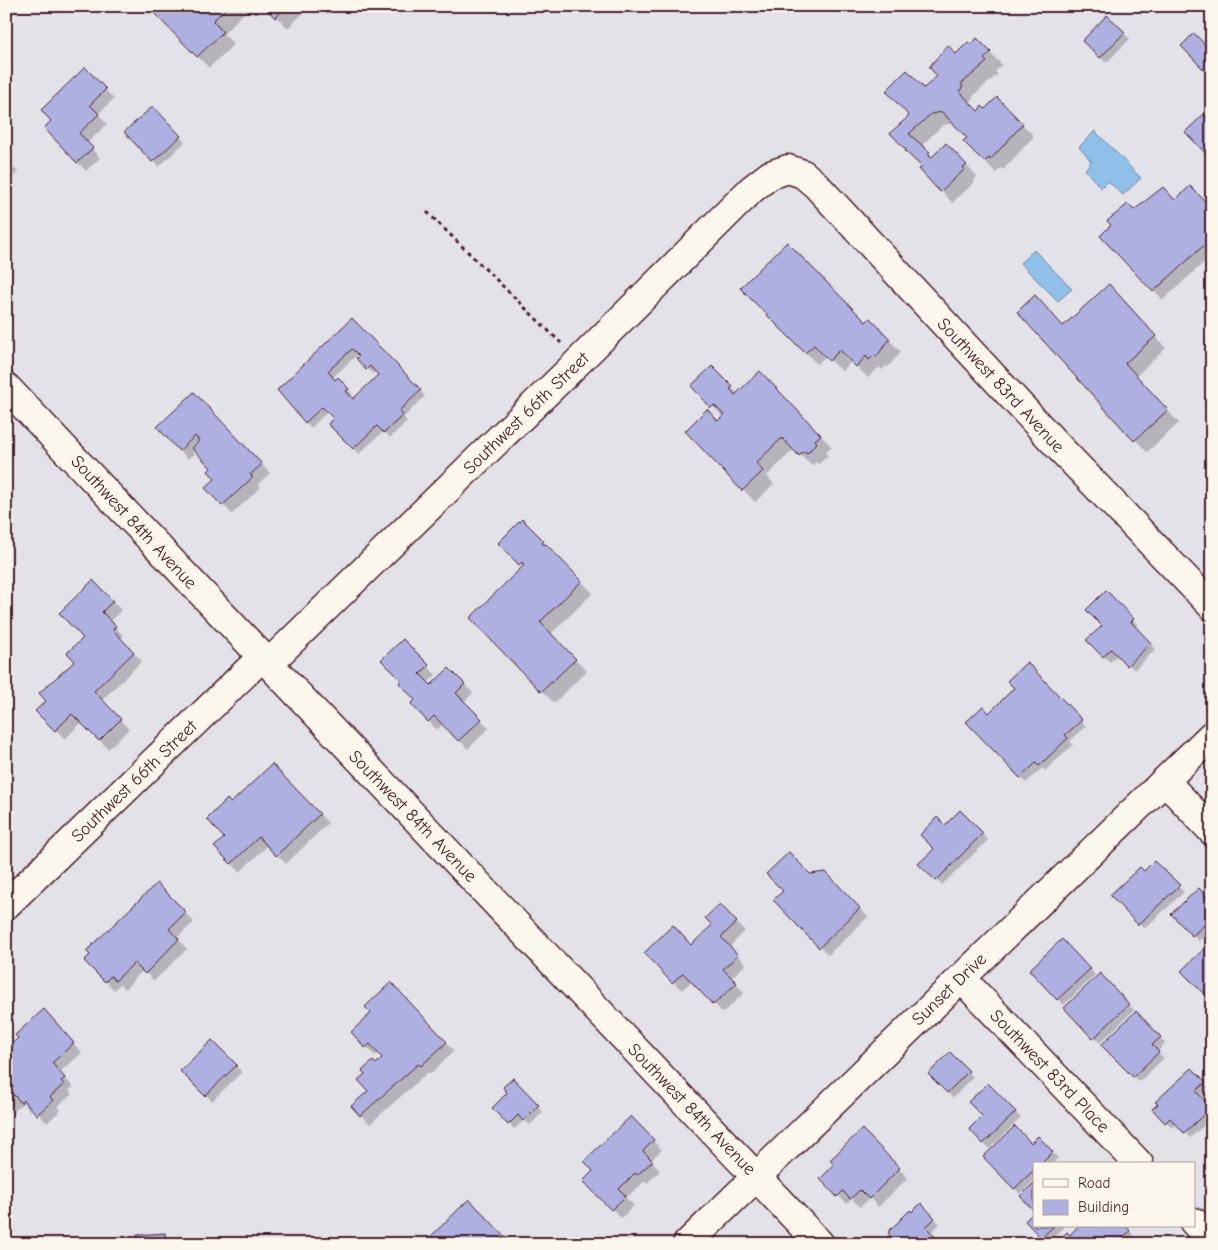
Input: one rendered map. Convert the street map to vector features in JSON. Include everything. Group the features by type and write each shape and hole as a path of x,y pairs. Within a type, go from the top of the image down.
{"street":[{"name":"Southwest 66th Street","path":"6,905 580,361 752,189 770,175 788,168"},
{"name":"Southwest 83rd Avenue","path":"788,168 803,174 816,186 1053,441 1212,606"},
{"name":"Southwest 84th Avenue","path":"6,387 820,1244"},
{"name":"Sunset Drive","path":"688,1244 1212,736"},
{"path":"1165,781 1212,830"},
{"name":"Southwest 83rd Place","path":"961,978 1137,1162"},
{"path":"1196,1224 1212,1240"}],"path":[{"path":"427,212 580,361"}],"water":[{"path":"1095,131 1141,178 1123,195 1108,181 1101,188 1085,170 1091,161 1079,147"},
{"path":"1034,250 1072,289 1058,301 1020,263"}],"building":[{"path":"147,6 228,6 213,21 223,32 197,57"},
{"path":"264,6 287,6 275,18"},
{"path":"1107,15 1125,32 1100,58 1082,41"},
{"path":"1194,33 1212,52 1212,66 1206,72 1181,46"},
{"path":"977,38 991,52 984,59 987,62 961,84 963,87 959,91 978,111 982,106 985,109 997,97 1023,124 990,160 989,158 984,162 963,141 967,138 942,112 931,114 909,134 930,152 928,154 931,158 946,143 967,165 940,192 919,169 922,167 890,133 909,116 886,91 907,70 924,88 937,76 929,67 948,45 956,54 968,42 971,45"},
{"path":"85,67 106,89 90,105 99,114 79,133 93,148 77,163 44,128 51,121 41,110"},
{"path":"153,106 181,136 152,162 124,132"},
{"path":"1204,114 1212,123 1212,160 1185,132"},
{"path":"1190,186 1212,208 1212,238 1153,292 1100,236 1111,225 1107,221 1128,204 1134,210 1163,187 1175,200"},
{"path":"787,242 866,322 870,318 890,339 876,357 874,355 869,360 866,356 856,367 840,350 829,361 814,345 805,353 740,288"},
{"path":"1109,284 1156,336 1125,363 1168,410 1134,441 1017,312 1035,295 1063,326"},
{"path":"352,318 421,390 399,411 403,415 384,433 377,426 353,449 328,424 333,418 322,407 305,423 277,390","holes":["352,349 359,356 356,358 366,370 370,366 378,375 353,399 346,391 349,389 338,377 335,380 328,371"]},
{"path":"712,366 733,387 730,389 735,395 760,371 821,435 815,440 817,443 807,453 804,451 799,456 782,438 756,463 763,471 742,491 685,431 707,409 718,421 724,415 714,405 711,408 691,386"},
{"path":"194,392 262,464 250,475 253,477 222,506 205,488 215,479 208,471 211,468 192,448 199,441 195,436 179,451 157,427"},
{"path":"522,519 544,541 542,543 546,544 582,581 540,622 576,659 541,692 470,618 524,565 522,562 519,565 498,543"},
{"path":"93,580 113,601 102,612 116,626 113,630 134,652 94,691 121,719 99,741 72,714 55,731 35,711 46,701 39,693 75,661 67,653 83,638 59,613"},
{"path":"1106,590 1134,619 1131,622 1151,643 1127,666 1111,649 1103,657 1086,640 1102,626 1086,610"},
{"path":"403,639 429,665 420,674 431,685 449,668 465,684 456,693 482,719 458,741 434,716 428,722 411,704 415,700 399,683 401,680 381,660"},
{"path":"1027,662 1082,720 1065,735 1068,738 1039,766 1036,763 1020,778 966,722 983,706 989,713 1014,688 1007,681"},
{"path":"272,764 320,814 276,856 259,837 231,864 214,847 224,838 207,819 227,799 231,803"},
{"path":"960,810 983,833 936,881 918,864 934,849 920,835 937,817 945,825"},
{"path":"789,852 810,874 826,872 860,908 819,948 773,900 783,891 766,874"},
{"path":"1154,861 1180,885 1138,925 1110,895 1140,867 1144,871"},
{"path":"157,883 186,912 169,929 179,939 145,974 134,963 115,981 111,976 105,982 84,961 90,955 86,951"},
{"path":"1199,888 1212,903 1212,918 1192,936 1171,914"},
{"path":"720,904 737,922 721,937 738,955 723,969 737,983 713,1005 683,973 672,983 644,953 673,925 691,945 712,925 705,918"},
{"path":"1062,939 1090,969 1057,1000 1029,970"},
{"path":"1212,941 1212,1001 1211,1001 1181,971"},
{"path":"1100,973 1129,1004 1093,1039 1064,1008"},
{"path":"391,982 447,1042 421,1066 418,1064 360,1116 351,1106 368,1091 358,1080 365,1074 362,1071 373,1061 376,1064 382,1058 370,1044 365,1048 351,1032 371,1013 365,1007"},
{"path":"44,1009 74,1043 52,1063 65,1078 61,1081 64,1084 50,1097 53,1100 37,1115 23,1100 21,1103 14,1095 6,1101 6,1049 18,1038 15,1035"},
{"path":"1136,1011 1161,1037 1152,1045 1159,1052 1133,1077 1101,1045"},
{"path":"212,1040 237,1065 205,1096 180,1071"},
{"path":"950,1052 969,1071 947,1093 928,1074"},
{"path":"1192,1068 1206,1082 1196,1091 1211,1108 1184,1133 1170,1118 1165,1123 1152,1109 1158,1104 1155,1102"},
{"path":"513,1078 539,1105 523,1121 518,1115 508,1125 492,1108 507,1093 503,1087"},
{"path":"988,1083 1016,1112 983,1144 969,1129 982,1116 968,1102"},
{"path":"631,1116 654,1140 643,1151 653,1161 637,1175 635,1173 619,1189 626,1196 611,1210 583,1181 593,1171 584,1161"},
{"path":"1015,1126 1031,1143 1038,1136 1053,1152 1043,1162 1033,1162 1033,1171 1014,1189 983,1157"},
{"path":"862,1129 900,1168 869,1199 860,1190 850,1199 843,1191 837,1197 820,1179 834,1165 830,1160"},
{"path":"1033,1184 1033,1210 1020,1196"},
{"path":"469,1199 512,1244 423,1244"},
{"path":"921,1203 935,1218 926,1227 942,1244 888,1244 885,1241 890,1235 888,1232 910,1210 912,1212"},
{"path":"1033,1213 1033,1228 1052,1228 1041,1238 1025,1221"},
{"path":"1076,1228 1128,1228 1130,1231 1116,1244 1054,1244 1067,1232 1070,1235"},
{"path":"165,1233 166,1244 137,1244 137,1235"}]}
